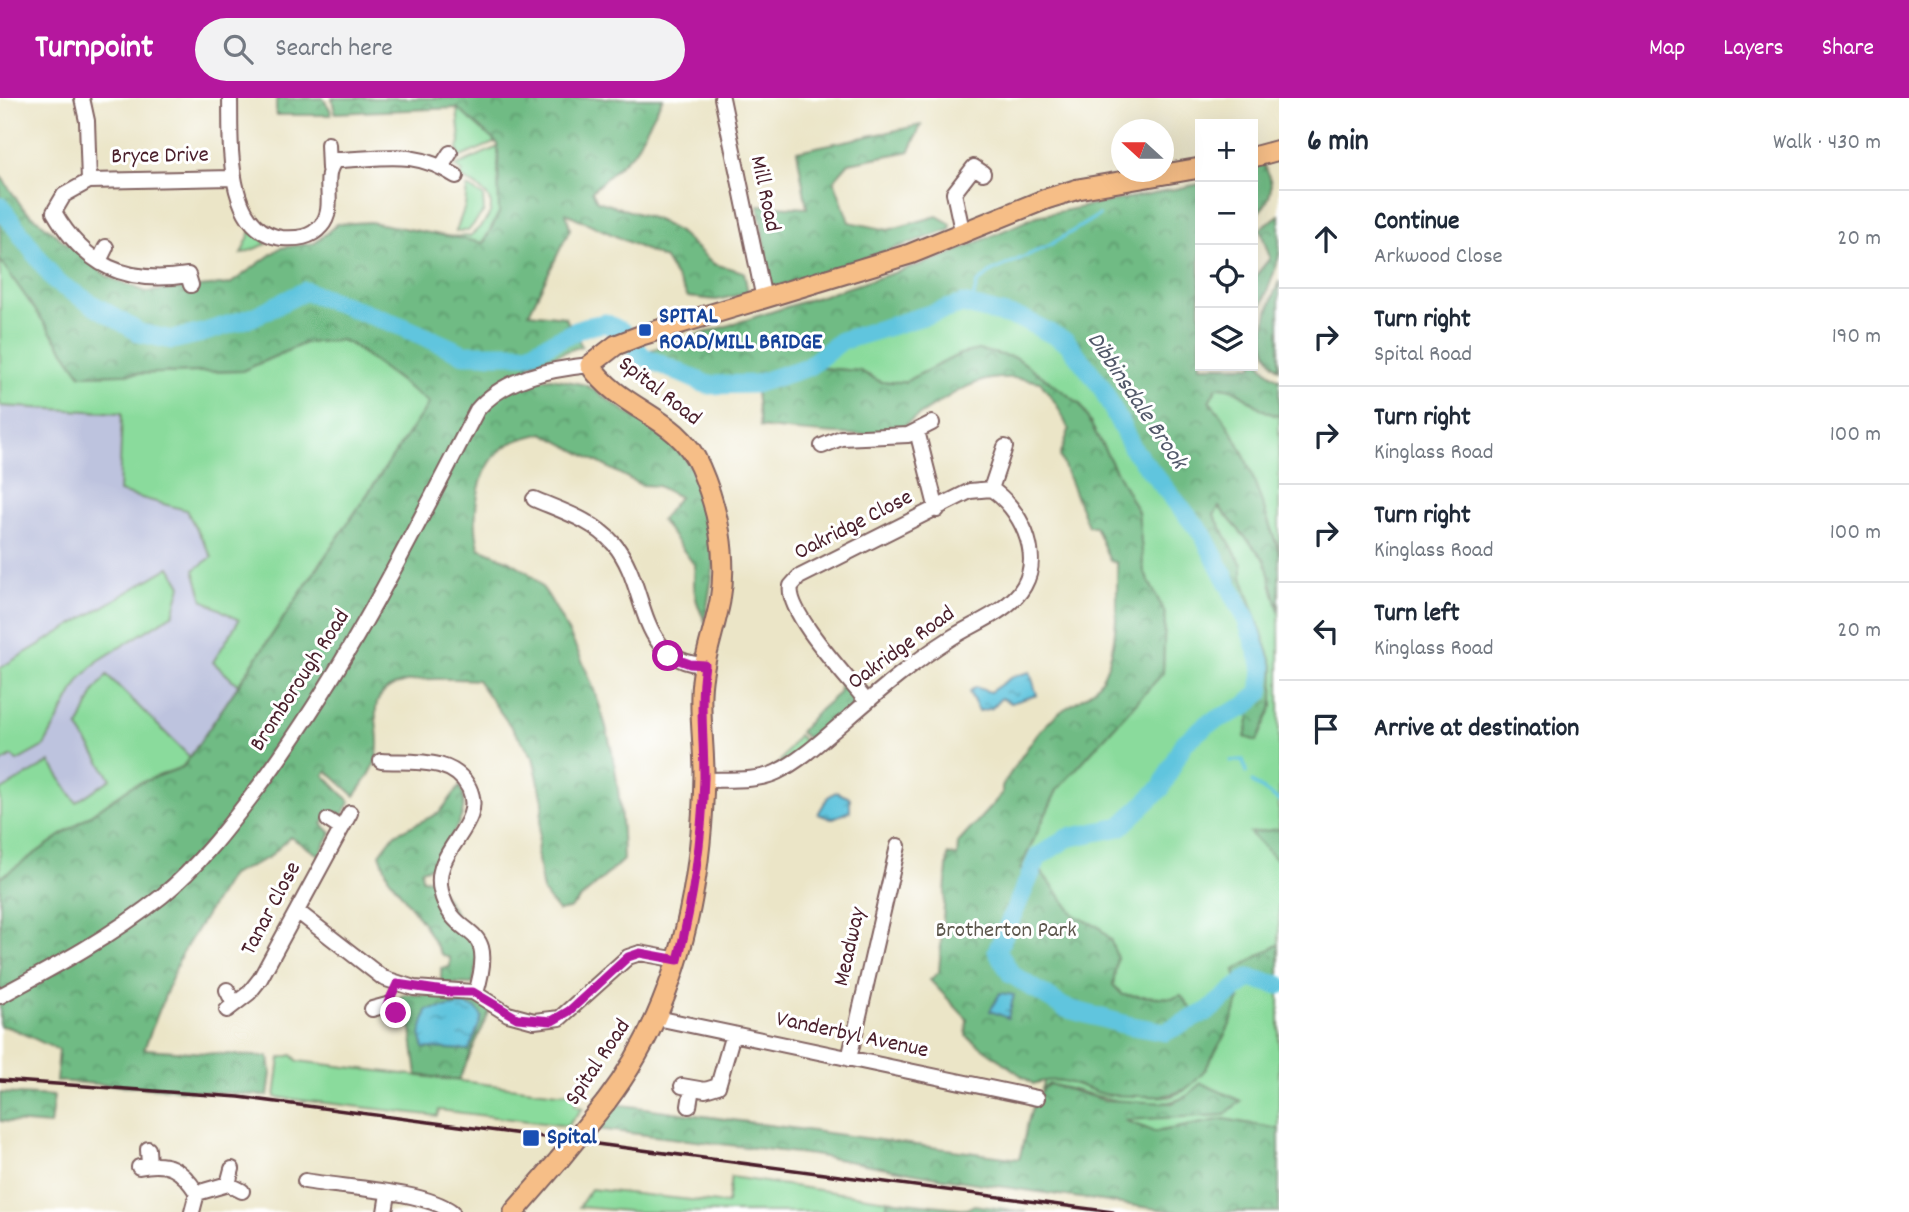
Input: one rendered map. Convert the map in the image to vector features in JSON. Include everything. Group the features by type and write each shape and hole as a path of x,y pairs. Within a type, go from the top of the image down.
{"main road":[{"path":"1258,156 1279,150"},
{"name":"Spital Road","path":"514,1212 606,1102 641,1052 657,1018 678,960 696,867 704,780 701,693 720,602 724,566 719,530 701,469 692,449 681,436 605,386 590,365 616,345 642,335 687,319 764,299 910,254 963,235 1046,199 1078,189 1195,169"}],"street":[{"name":"Bryce Drive","path":"82,98 87,121 89,181 232,178"},
{"path":"230,98 232,178 247,211 261,230 277,237 303,238 312,234 328,216 328,144"},
{"name":"Mill Road","path":"722,98 764,299"},
{"path":"441,167 450,153"},
{"path":"329,169 335,160 412,156 456,176"},
{"path":"963,235 954,192 974,167 983,173"},
{"path":"89,181 64,195 54,212 76,247 99,261 139,278 153,280 188,275 191,285"},
{"path":"99,261 106,247"},
{"name":"Bromborough Road","path":"0,996 92,944 164,894 239,813 305,725 332,683 378,603 477,410 486,399 536,374 590,365"},
{"path":"822,446 841,438 908,435 932,423"},
{"path":"917,431 937,510"},
{"path":"991,489 999,452"},
{"name":"Oakridge Close","path":"867,702 808,628 793,605 791,586 799,577 937,510 970,491 991,489"},
{"name":"Oakridge Road","path":"704,780 775,773 810,751 867,702 949,639 1007,605 1026,584 1029,571 1028,542 1022,525 1002,496 991,489"},
{"path":"543,499 603,532 627,562 652,634 659,645 679,661 705,665"},
{"path":"381,761 442,765 458,774 470,791 472,816 446,854 440,876 446,906 484,949 485,962 476,993"},
{"name":"Tanar Close","path":"227,990 231,1007 260,979 297,911 334,824 350,813"},
{"name":"Meadway","path":"849,1059 898,846"},
{"path":"297,911 383,978 397,984 476,993 517,1018 552,1021 569,1011 628,957 640,953 678,960"},
{"path":"372,1009 392,1009 397,984"},
{"name":"Vanderbyl Avenue","path":"657,1018 1037,1098"},
{"path":"689,1106 687,1087 705,1090 719,1086 733,1034"},
{"path":"148,1149 144,1166 167,1165 177,1168 197,1193"},
{"path":"197,1193 235,1187 232,1169"},
{"path":"305,1181 435,1201 452,1212"},
{"path":"320,1199 322,1184"},
{"path":"192,1212 197,1193"},
{"path":"385,1212 388,1194"}],"shaded area":[{"path":"0,260 429,403 182,767 0,917"}],"green space":[{"path":"323,98 331,115 276,115 276,99"},
{"path":"332,98 663,98 634,152 592,191 597,201 655,219 679,232 714,264 744,272 748,293 716,300 688,297 665,259 566,213 570,229 529,313 565,317 582,346 528,365 536,380 552,378 586,385 676,445 692,468 714,563 705,621 695,594 695,566 661,520 679,497 658,486 641,485 543,433 511,443 499,452 483,476 476,505 479,548 518,566 536,580 551,601 579,653 609,738 619,796 623,860 569,909 558,911 543,892 537,853 543,801 533,757 477,680 418,680 389,688 380,697 376,709 377,757 355,796 327,771 324,775 350,802 341,819 328,816 322,824 331,833 319,855 290,837 268,858 231,875 181,955 144,1049 269,1057 271,1073 268,1096 56,1081 59,1050 13,1029 0,1026 0,878 132,786 183,767 429,403 351,344 339,340 305,343 242,371 81,375 0,260 0,175 23,208 108,277 146,292 230,284 280,248 315,243 337,224 370,222 484,243 499,213 498,144 457,108 335,113"},
{"path":"457,108 496,142 454,160 459,153 457,151 460,142"},
{"path":"921,125 910,151 849,163 834,180 849,222 888,230 937,216 951,224 950,230 779,286 771,285 758,205 807,208 797,151"},
{"path":"498,147 499,213 483,243 442,237 470,236 488,218 491,210 487,196 460,177 463,172 455,166"},
{"path":"1262,163 1267,170 1271,185 1268,199 1258,212 1258,182 1258,164"},
{"name":"Brotherton Park","path":"1195,185 1195,371 1258,371 1258,356 1264,367 1279,379 1279,416 1263,410 1242,395 1226,388 1217,387 1209,401 1234,434 1243,453 1279,551 1279,611 1265,560 1219,507 1214,515 1242,565 1242,577 1274,668 1273,705 1257,741 1245,737 1250,716 1244,707 1260,693 1263,669 1246,618 1203,535 1133,449 1101,386 1067,342 1025,320 963,304 841,341 809,367 860,371 881,382 904,382 960,354 978,350 1017,358 1080,404 1138,512 1144,572 1165,613 1163,673 1057,790 1020,869 1040,870 1075,916 1099,927 1110,939 1117,957 1113,985 1123,995 1173,998 1181,995 1197,1017 1238,987 1233,1018 1203,1072 1187,1088 1167,1095 1109,1095 1075,1084 1050,1080 1033,1084 966,1036 967,1019 930,980 939,972 948,854 957,857 958,843 1002,794 1002,786 1039,732 1060,712 1096,686 1107,668 1111,654 1116,623 1117,563 1110,561 1095,526 1088,526 1060,456 1069,430 1057,405 1040,382 1021,378 990,379 964,388 894,431 883,434 760,427 755,384 708,385 650,360 648,351 944,257 1037,216"},
{"path":"467,187 483,196 484,211 468,231 456,231 465,206"},
{"path":"1279,215 1279,254 1258,317 1258,273 1270,258 1260,229"},
{"path":"251,231 267,244 241,254"},
{"path":"0,260 81,375 242,371 305,343 339,340 350,344 429,403 238,685 213,662 239,620 203,600 194,570 212,557 186,510 119,492 122,413 0,406"},
{"path":"1279,281 1279,369 1266,349 1264,338 1267,315"},
{"path":"963,304 1025,320 1067,342 1101,386 1133,449 1203,535 1218,561 1246,618 1263,669 1260,693 1273,705 1242,577 1242,565 1213,515 1219,507 1265,560 1279,611 1279,944 1235,970 1249,978 1279,985 1279,1129 1224,1119 1155,1132 1122,1119 1224,1115 1187,1096 1170,1102 1136,1104 1049,1084 1042,1089 1045,1079 1071,1082 1104,1094 1169,1097 1184,1091 1206,1069 1240,999 1237,988 1197,1017 1173,998 1122,995 1113,985 1117,957 1099,927 1075,916 1040,870 1020,869 1057,790 1163,672 1165,613 1144,572 1138,512 1080,404 1017,358 929,370 904,382 881,382 860,371 808,367 841,341"},
{"path":"1217,386 1234,390 1279,416 1279,550 1261,501 1209,401"},
{"path":"170,567 181,586 173,614 98,661 80,679 44,746 17,761 12,756 0,763 0,668"},
{"path":"107,675 190,757 182,767 132,786 0,878 0,791 50,762 76,802 111,779 78,728 95,690"},
{"path":"841,681 854,697 852,708 812,742 800,732 814,715 839,693"},
{"path":"798,735 809,745 793,758 765,771 779,763"},
{"path":"460,786 463,797 461,818 434,866 421,870 422,879 434,880 479,949 473,984 441,983 441,968 450,967 450,958 441,954 423,923 388,876 380,854 395,834 439,813"},
{"path":"1279,829 1279,862 1250,833"},
{"path":"1279,944 1279,985 1249,978 1238,987 1235,970"},
{"path":"405,994 469,999 490,1010 459,1080 417,1075 410,1022 399,1003 401,996"},
{"path":"292,1055 298,1061 558,1093 577,1092 575,1106 583,1108 567,1126 439,1110 437,1116 275,1097 280,1058"},
{"path":"1201,1083 1241,1101 1224,1115 1124,1120 1155,1132 1224,1119 1279,1129 1279,1212 1178,1212 949,1179 813,1155 596,1129 615,1104 1019,1159 1036,1099 1049,1084 1104,1100 1172,1103 1187,1096"},
{"path":"0,1093 54,1096 50,1125 0,1121"},
{"path":"731,1177 888,1200 886,1212 637,1212 579,1207 591,1189 727,1204"},
{"path":"888,1200 967,1209 974,1205 1027,1212 886,1212"}],"water":[{"path":"1030,672 1037,695 1011,703 1001,698 992,708 979,711 969,692 975,687 990,692 1012,677"},
{"path":"836,792 850,798 850,811 831,819 818,814 828,797"},
{"path":"1000,993 1014,995 1008,1018 990,1011"},
{"path":"465,1005 477,1009 482,1017 469,1050 424,1048 420,1035 427,1010"}],"waterway":[{"name":"Dibbinsdale Brook","path":"0,206 56,282 140,333 172,340 253,317 305,291 403,327 464,354 528,354 584,327 605,323 623,332 642,356 708,385 755,384 808,367 841,341 963,304 1025,320 1067,342 1101,386 1133,449 1203,535 1246,618 1263,669 1260,693 1244,707 1207,724 1183,744 1161,788 1120,827 1067,838 1038,857 997,951 1011,974 1065,1008 1165,1032 1208,1011 1249,978 1279,985"},
{"path":"971,306 977,284 991,272 1050,245 1099,215"},
{"path":"1231,761 1243,760 1246,772"},
{"path":"1252,782 1279,801"}],"railway":[{"path":"0,1080 239,1097 1113,1212"}],"place":[{"name":"SPITAL ROAD/MILL BRIDGE","path":"645,330"},
{"name":"Spital","path":"531,1138"}],"route":[{"path":"396,1013 387,1005 397,984 451,992 473,992 517,1018 552,1021 569,1011 628,957 640,953 678,960 696,867 703,806 701,693 705,665 690,664 668,656"}]}
